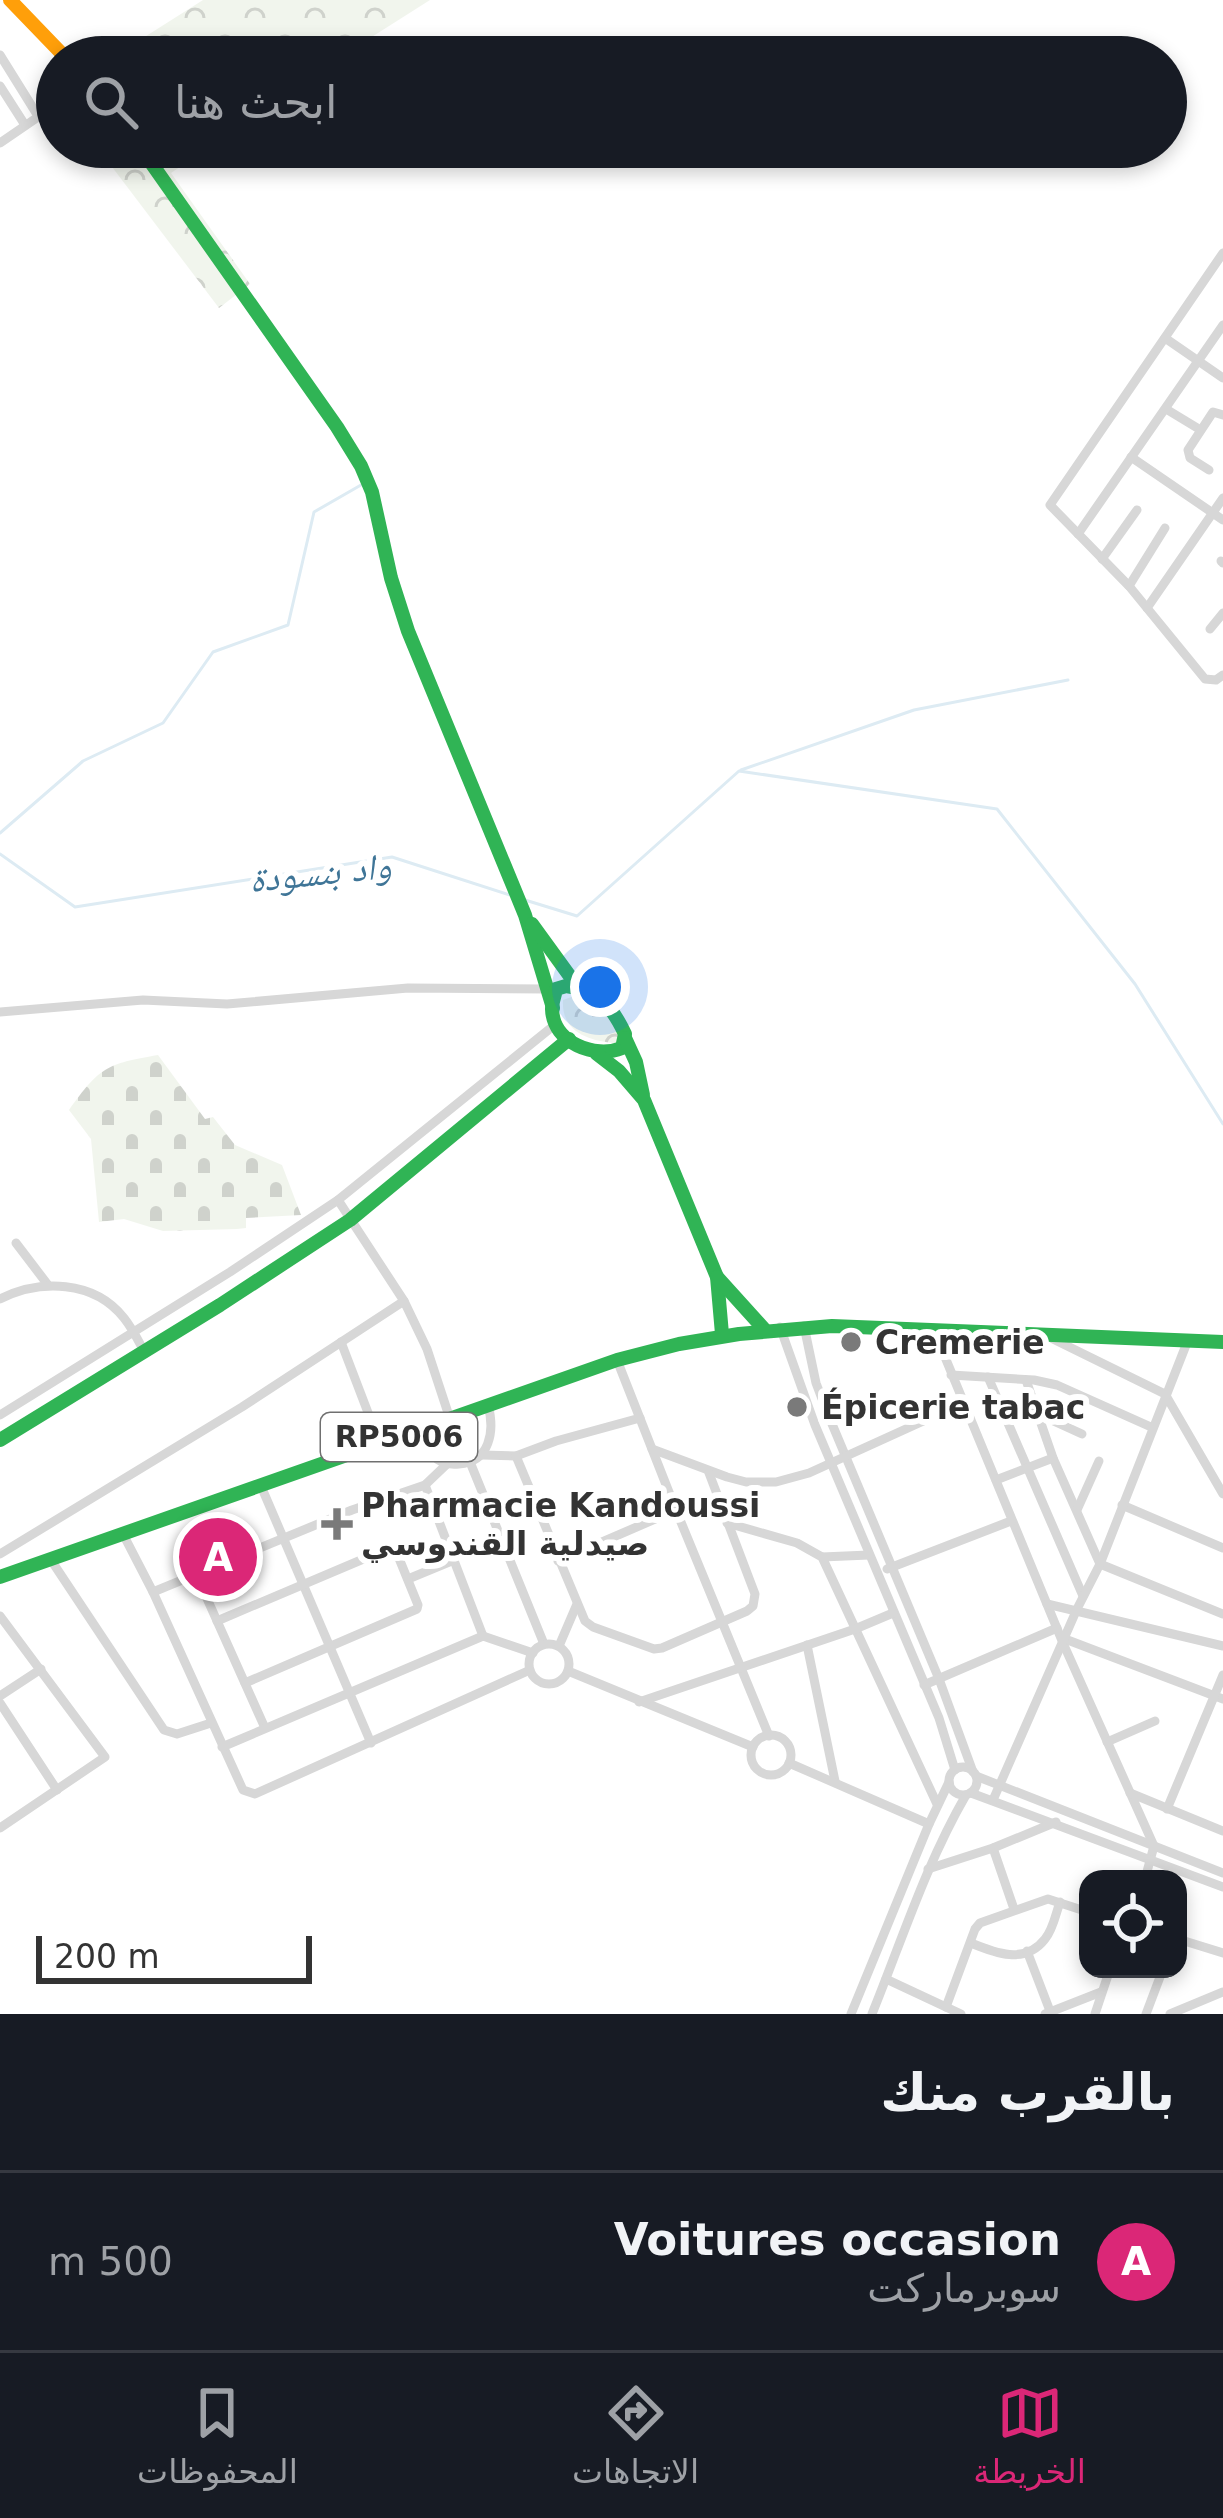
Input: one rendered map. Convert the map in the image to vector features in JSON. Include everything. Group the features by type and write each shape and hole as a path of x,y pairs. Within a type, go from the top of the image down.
{"street":[{"path":"10,0 44,36"},
{"path":"1,60 36,113"},
{"path":"18,85 3,90 25,125"},
{"path":"0,143 36,117"},
{"path":"155,168 361,466 408,631 522,908 555,1015 568,1040 619,1071 644,1100"},
{"path":"1223,253 1050,505 1129,586 1206,680 1223,676"},
{"path":"1078,534 1223,325"},
{"path":"1166,338 1223,378"},
{"path":"1166,410 1199,429"},
{"path":"1209,470 1187,454 1213,412 1223,415"},
{"path":"1131,458 1218,516"},
{"path":"1147,608 1218,516 1223,498"},
{"path":"1102,559 1137,510"},
{"path":"1129,586 1165,528"},
{"path":"1210,629 1223,614"},
{"path":"522,908 577,986"},
{"path":"555,1015 552,998 556,989 577,986 595,993 620,1021 644,1100 717,1277 722,1334"},
{"path":"0,1012 143,1000 227,1004 408,988 546,989"},
{"path":"0,1415 338,1200 555,1015"},
{"path":"597,1054 617,1052 625,1038"},
{"path":"0,1441 350,1220 568,1040"},
{"path":"338,1200 404,1300 427,1349 450,1419"},
{"path":"16,1243 48,1285"},
{"path":"717,1277 772,1328 956,1770 937,1804 851,2014"},
{"path":"0,1299 48,1285 74,1287 122,1315 144,1352"},
{"path":"0,1554 242,1407 404,1300"},
{"path":"804,1326 816,1382 939,1678 976,1785 928,1869 872,2014"},
{"name":"RP5006","path":"0,1577 617,1360 722,1334 804,1326 933,1328 1223,1342"},
{"path":"933,1328 1011,1521 1154,1846 1148,1870"},
{"path":"1043,1334 1165,1394 1223,1494"},
{"path":"993,1800 1100,1564 1188,1340"},
{"path":"340,1342 380,1444"},
{"path":"617,1360 769,1736"},
{"path":"951,1375 1026,1380 1075,1391 1151,1427"},
{"path":"988,1377 1083,1595"},
{"path":"1026,1380 1053,1458 1100,1564 1223,1614"},
{"path":"652,1449 746,1482 776,1483 963,1403"},
{"path":"482,1455 490,1432 488,1406"},
{"path":"1036,1413 1082,1434"},
{"path":"422,1429 435,1457 447,1464 470,1462 482,1455 516,1456 640,1418"},
{"path":"516,1456 590,1626 650,1649 751,1609 755,1599 710,1472"},
{"path":"996,1480 1053,1458"},
{"path":"1077,1510 1099,1461"},
{"path":"470,1462 544,1644"},
{"path":"153,1592 425,1484 447,1464"},
{"path":"425,1484 483,1636"},
{"path":"261,1486 371,1743"},
{"path":"1122,1505 1223,1548"},
{"path":"559,1561 676,1510"},
{"path":"877,1574 1011,1521"},
{"path":"727,1523 797,1544 822,1557 869,1555"},
{"path":"123,1534 243,1790 251,1795 530,1670"},
{"path":"217,1621 390,1549 396,1551 416,1609 245,1683"},
{"path":"822,1557 937,1804"},
{"path":"51,1560 164,1730 177,1734 212,1723"},
{"path":"408,1579 454,1560"},
{"path":"196,1574 265,1728"},
{"path":"559,1646 577,1604"},
{"path":"1048,1604 1223,1646"},
{"path":"639,1702 893,1612"},
{"path":"0,1616 106,1757 0,1828"},
{"path":"924,1685 1057,1628"},
{"path":"0,1635 13,1631"},
{"path":"222,1747 483,1636 532,1653"},
{"path":"1064,1641 1219,1697"},
{"path":"544,1644 559,1646 568,1656 568,1671 560,1682 538,1681 530,1670 532,1653 544,1644"},
{"path":"807,1645 835,1781"},
{"path":"41,1670 0,1699 57,1790"},
{"path":"568,1671 753,1747"},
{"path":"1167,1809 1219,1697 1223,1675"},
{"path":"1107,1742 1155,1721"},
{"path":"769,1736 781,1738 791,1752 790,1763 777,1774 763,1774 752,1761 753,1747 769,1736"},
{"path":"790,1763 928,1825"},
{"path":"956,1770 964,1768 1223,1873"},
{"path":"950,1783 953,1791 1056,1822 1223,1887"},
{"path":"1130,1792 1223,1831"},
{"path":"928,1869 1056,1822"},
{"path":"993,1848 1014,1909"},
{"path":"946,2007 979,1924 1044,1900 1079,1909"},
{"path":"971,1943 1003,1956 1027,1951 1046,1938 1060,1902"},
{"path":"1187,1942 1223,1953"},
{"path":"1027,1951 1048,2013 1101,1992"},
{"path":"1095,2014 1106,1978"},
{"path":"1147,2014 1160,1978"},
{"path":"886,1979 961,2014"},
{"path":"1170,2014 1223,1991"}],"green space":[{"path":"203,0 430,0 373,36 146,36"},
{"path":"113,168 178,168 171,173 250,284 219,308"},
{"path":"586,992 613,1011 620,1040 596,1040 578,1033 567,1020 563,1000"},
{"path":"158,1055 205,1119 213,1117 235,1145 282,1165 301,1215 246,1218 246,1228 237,1229 163,1231 124,1219 99,1222 91,1139 69,1110 106,1070"}],"waterway":[{"name":"واد بنسودة","path":"0,833 83,761 163,723 213,652 288,625 314,512 361,485"},
{"name":"واد بنسودة","path":"741,770 914,710 1068,680"},
{"name":"واد بنسودة","path":"525,900 577,916 739,771 997,809 1135,984 1223,1124"},
{"name":"واد بنسودة","path":"0,854 75,907 392,857 510,895"}],"traffic: fast":[{"path":"155,168 361,466 408,631 525,915 553,1008"},
{"path":"532,924 577,986"},
{"path":"566,986 587,991 609,1008 625,1034 622,1048 600,1051 567,1039 552,1009 556,989 566,986"},
{"path":"625,1038 643,1095"},
{"path":"0,1440 350,1220 569,1039"},
{"path":"597,1054 644,1100 717,1277 722,1334"},
{"path":"717,1277 764,1329"},
{"path":"0,1577 617,1360 679,1344 832,1326 1223,1342"}],"traffic: slow":[{"path":"10,0 45,36"}],"place":[{"name":"Cremerie","path":"851,1342"},
{"name":"Épicerie tabac","path":"797,1407"},
{"name":"Pharmacie Kandoussi صيدلية القندوسي","path":"337,1524"},
{"name":"Voitures occasion","path":"218,1557"}]}
